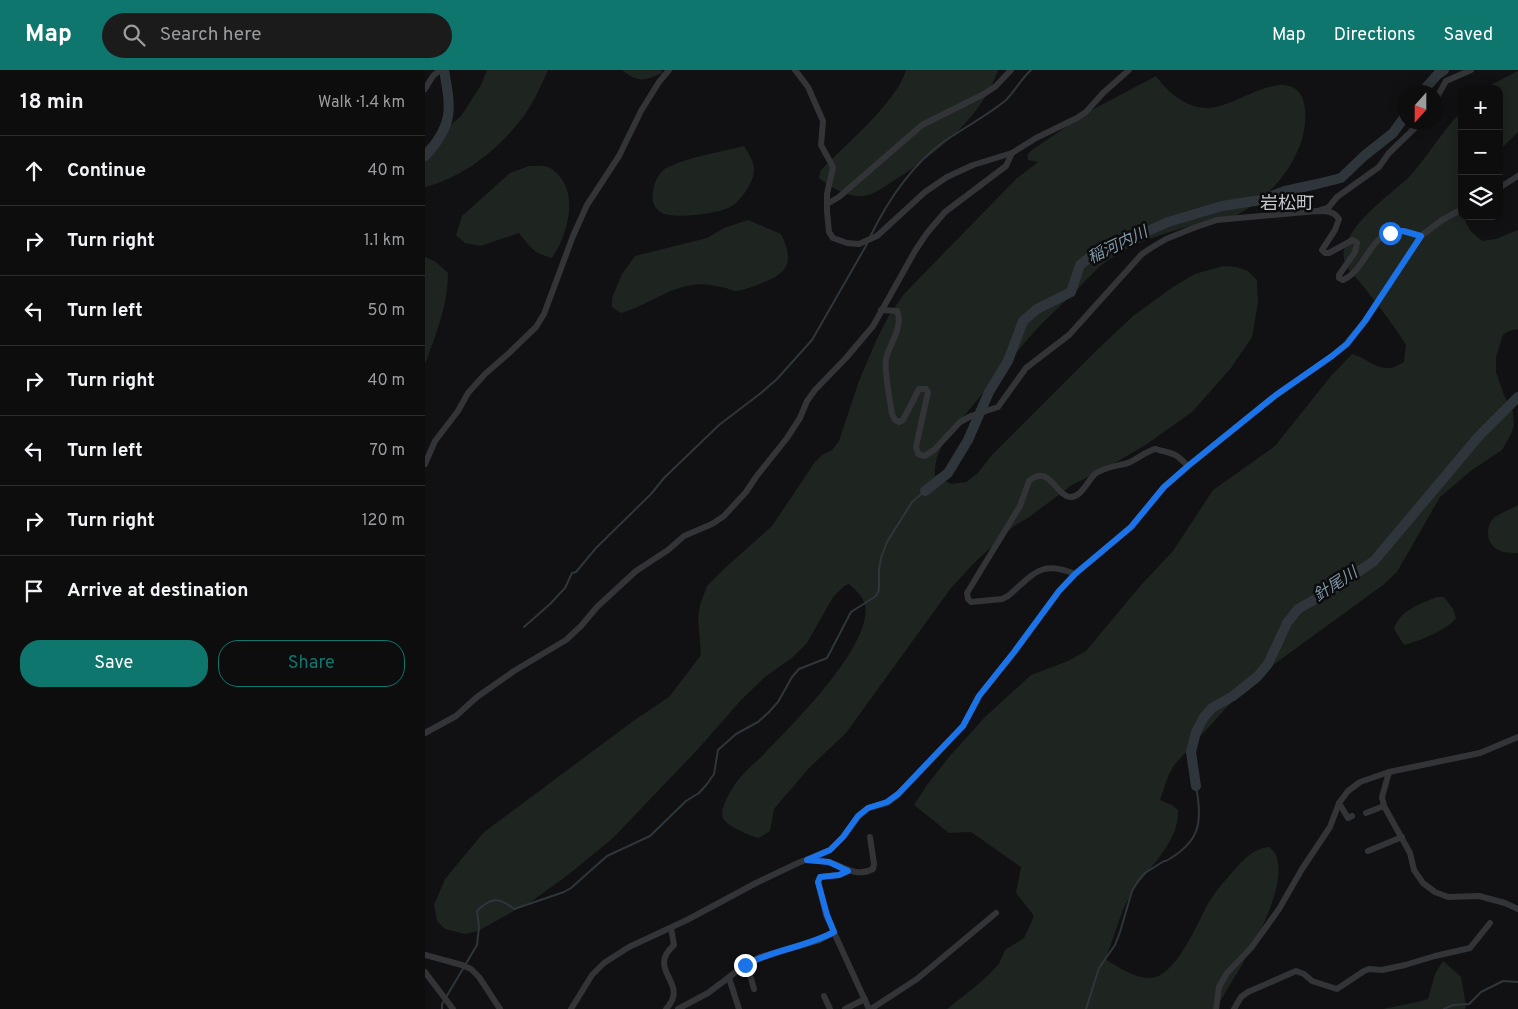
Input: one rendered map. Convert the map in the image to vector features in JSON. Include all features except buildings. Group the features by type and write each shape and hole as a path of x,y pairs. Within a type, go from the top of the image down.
{"street":[{"path":"425,89 433,76 441,70"},
{"path":"795,70 808,87 823,120 821,145 833,168 827,204 829,232 833,238 847,243 859,244 877,236 925,192 947,177 973,165 1012,153 1086,112 1103,93 1129,70"},
{"path":"827,204 839,197 922,125 984,94 996,86 1011,70"},
{"path":"1443,86 1446,81 1471,70"},
{"path":"425,464 435,441 458,411 468,393 485,374 536,327 544,314 573,236 587,206 619,156 641,111 667,71"},
{"path":"1317,212 1327,208 1337,197 1379,167 1389,153 1413,130"},
{"path":"425,733 456,716 477,697 514,671 566,640 636,570 668,550 684,536 712,524 724,516 746,492 787,438 801,418 807,401 815,390 873,326 927,233 945,212 1006,166 1012,153"},
{"path":"1503,185 1518,176"},
{"path":"571,1009 592,975 604,963 629,947 671,928 756,883 830,850 843,837 858,816 868,808 887,802 898,794 963,726 979,696 1059,591 1075,574 1131,527 1164,487 1188,466 1276,395 1347,344 1365,321 1421,236 1442,220 1458,211"},
{"path":"881,310 897,311 899,316 898,325 886,360 892,414 895,420 899,422 903,420 919,389 926,389 928,392 916,447 918,454 925,456 929,455 960,422 971,416 995,409 1027,368 1069,335 1142,254 1181,233 1217,220 1331,212 1336,214 1339,219 1335,230 1324,244 1322,250 1325,253 1353,240 1357,243 1355,252 1339,275 1339,278 1343,280 1355,272 1380,237 1403,231 1421,236"},
{"path":"1075,574 1061,568 1038,570 1002,599 971,602 968,599 967,593 1020,506 1029,481 1033,478 1041,476 1050,480 1064,495 1070,497 1077,495 1095,474 1155,450 1176,454 1188,466"},
{"path":"1216,1009 1219,987 1227,973 1251,948 1279,909 1330,827 1339,803 1348,791 1360,782 1389,772 1480,753 1518,737"},
{"path":"1389,772 1382,798 1384,806 1410,853 1414,870 1423,883 1435,892 1448,897 1479,896 1505,903 1518,909"},
{"path":"1339,803 1348,818 1352,816"},
{"path":"1366,813 1384,806"},
{"path":"807,860 829,862 848,871 867,872 873,869 874,864 870,837"},
{"path":"1369,851 1402,837"},
{"path":"848,871 839,875 820,877 818,882 827,915 870,1009 917,979 996,913"},
{"path":"1234,1009 1241,997 1248,992 1296,971 1304,974 1312,981 1337,989 1363,971 1390,968 1470,948 1490,923"},
{"path":"666,1009 673,1002 674,993 673,984 663,963 668,951 675,946 671,928"},
{"path":"679,1009 708,993 747,964 760,957 820,940 834,932"},
{"path":"425,955 471,969 479,977 500,1009"},
{"path":"747,964 754,990"},
{"path":"425,972 453,1009"},
{"path":"729,978 739,1009"},
{"path":"824,996 830,1009"},
{"path":"845,1009 865,999"}],"shaded area":[{"path":"487,70 548,70 528,110 500,143 465,170 439,183 425,187 425,147 461,116 481,85"},
{"path":"622,70 661,70 662,73 646,79 637,79"},
{"path":"906,70 998,70 991,87 981,103 957,132 928,157 882,188 864,196 851,195 845,194 819,178 821,170 856,136 892,96"},
{"path":"1518,71 1518,132 1503,147 1503,85 1492,85"},
{"path":"1156,76 1178,98 1192,105 1208,108 1231,102 1268,87 1290,86 1299,92 1305,109 1302,139 1297,153 1280,180 1270,191 1245,210 1231,218 1213,224 1187,227 1156,236 1115,255 1098,268 1034,332 947,436 937,460 935,476 952,484 966,482 978,473 992,455 1133,316 1173,287 1195,274 1223,266 1236,267 1248,271 1257,280 1258,303 1252,337 1231,368 1192,412 1147,444 1110,466 1072,485 1028,518 1014,526 974,563 951,588 846,733 809,768 774,809 770,831 759,838 744,833 725,821 722,814 723,809 733,787 741,776 811,704 828,684 857,641 864,622 865,605 861,596 849,584 844,586 833,597 807,643 793,657 765,677 742,699 699,748 613,838 568,875 532,901 478,931 465,934 445,929 437,921 434,905 445,879 484,832 636,719 669,697 701,655 698,619 700,605 707,586 772,526 815,462 822,455 832,450 839,441 859,381 876,341 888,317 904,294 1016,179 1038,162 1028,160 1027,155 1032,150 1088,112"},
{"path":"1458,116 1458,220 1466,220 1476,236 1483,241 1496,239 1518,230 1518,329 1503,335 1496,357 1496,372 1504,395 1513,412 1514,425 1511,434 1502,450 1472,470 1440,497 1397,572 1383,585 1251,681 1175,764 1169,774 1160,800 1178,810 1177,823 1173,835 1167,847 1127,901 1105,959 1126,971 1144,978 1160,976 1177,959 1209,902 1226,879 1251,854 1259,849 1269,847 1276,855 1279,872 1276,891 1259,934 1216,1009 947,1009 982,981 999,964 1005,950 1024,938 1034,916 1016,893 1021,867 971,832 949,833 914,805 949,757 985,717 1031,675 1068,661 1086,651 1141,585 1173,551 1213,490 1275,446 1331,376 1352,354 1383,368 1396,366 1404,362 1406,345 1380,307 1348,268 1344,254 1347,241 1355,229 1377,205 1409,177"},
{"path":"744,146 751,158 754,173 746,191 732,206 716,212 685,216 668,215 656,208 653,191 657,179 666,168 694,158"},
{"path":"529,166 546,166 559,175 569,197 567,223 558,248 552,258 540,254 533,249 519,233 480,246 465,243 456,235 462,216 510,173"},
{"path":"748,220 781,234 788,258 787,265 779,275 749,288 735,291 696,284 683,287 621,313 612,307 612,298 622,274 635,256 707,238 724,228"},
{"path":"425,257 436,262 448,273 444,308 425,364"},
{"path":"1518,505 1518,553 1503,552 1491,544 1488,532 1490,524 1498,515"},
{"path":"1437,597 1444,597 1453,609 1456,618 1440,631 1404,645 1394,629 1397,622 1411,608"},
{"path":"1443,961 1461,977 1465,1009 1383,1009 1428,999 1435,974"}],"waterway":[{"path":"425,156 441,135 448,116 449,106 444,70"},
{"path":"870,237 900,186 930,152 1006,100 1031,70"},
{"name":"稲河内川","path":"1428,85 1444,70"},
{"name":"稲河内川","path":"925,491 948,473 968,440 989,392 1008,361 1023,321 1037,309 1071,292 1080,265 1090,257 1168,222 1222,206 1261,200 1285,191 1341,178 1364,156 1393,133 1398,126"},
{"path":"524,627 550,604 565,588 572,573 576,572 596,548 651,494 664,478 719,425 777,379 812,340 867,244"},
{"name":"針尾川","path":"1196,786 1191,752 1196,732 1204,717 1212,708 1233,696 1257,677 1268,664 1287,623 1298,609 1333,589 1374,561 1479,436 1518,397"},
{"path":"442,1009 442,1004 477,945 479,927 477,911 482,906 495,900 504,902 514,909 564,892 607,856 650,836 686,801 699,793 707,784 714,774 718,750 736,734 758,722 768,713 778,702 792,677 799,669 827,658 851,612 876,596 879,590 881,558 887,542 912,502 925,491"},
{"path":"1086,1009 1099,968 1115,945 1132,891 1138,881 1145,873 1177,854 1192,839 1199,821 1196,786"},
{"path":"1444,1009 1453,1005 1469,1004 1481,992 1503,981 1518,982"}],"district":[{"name":"岩松町","path":"1287,204"}],"route":[{"path":"745,965 760,957 820,940 834,932 818,882 820,877 825,875 839,875 848,871 829,862 807,860 830,850 843,837 858,816 868,808 887,802 898,794 963,726 979,696 1059,591 1075,574 1087,566 1131,527 1145,513 1164,487 1221,438 1276,395 1347,344 1365,321 1421,236 1403,231 1390,233"}]}
